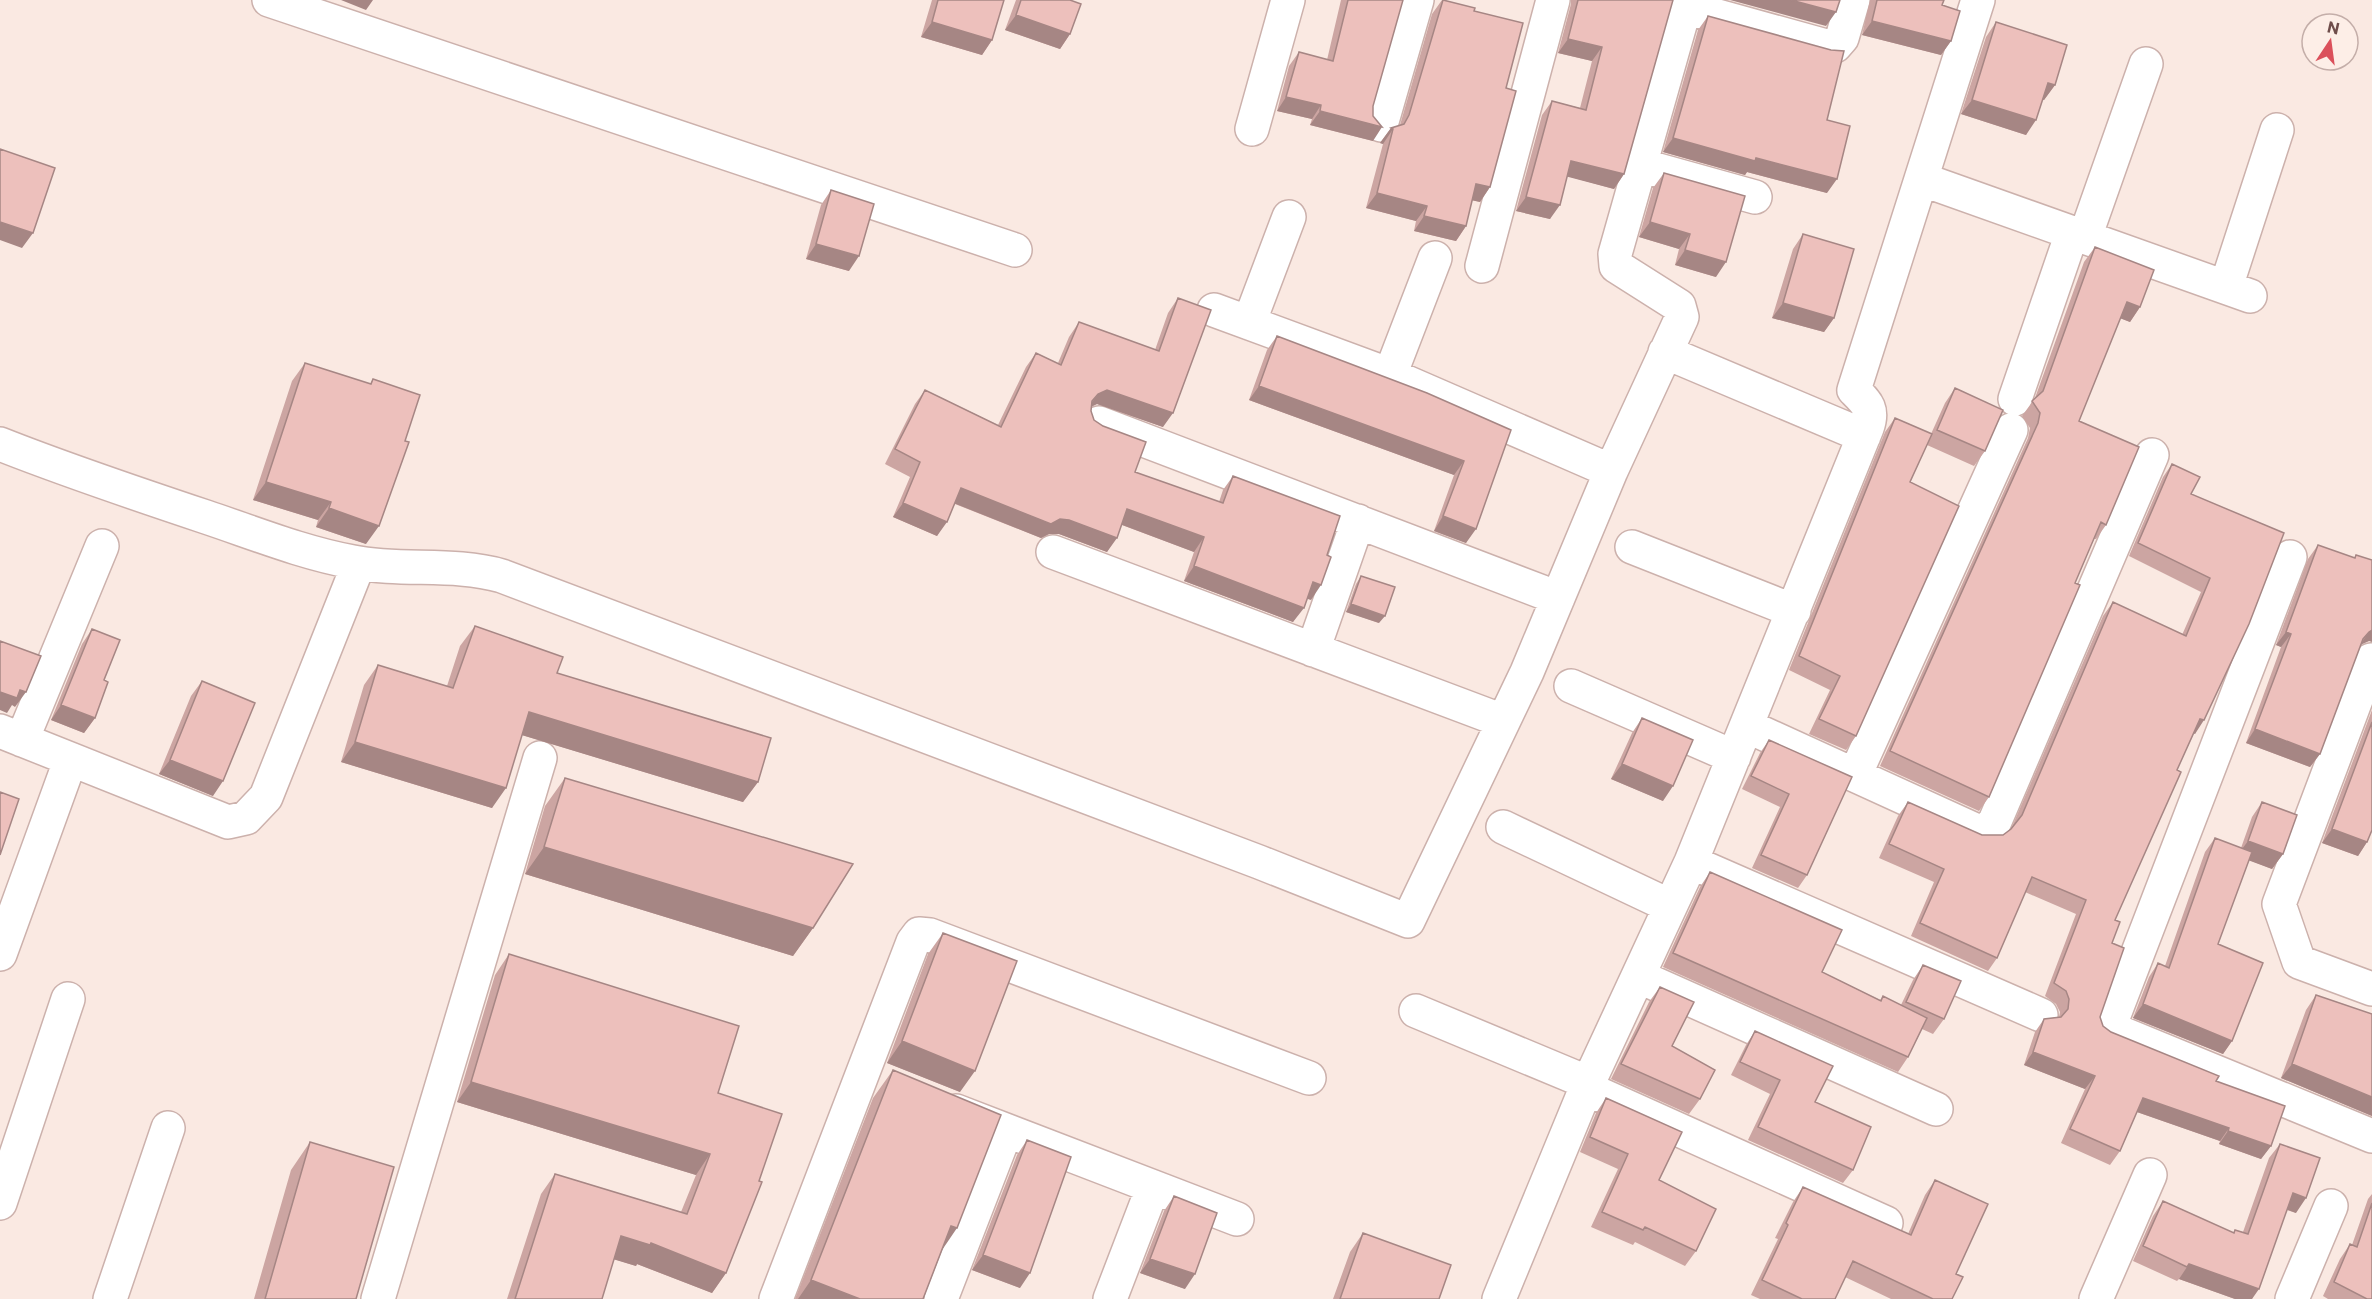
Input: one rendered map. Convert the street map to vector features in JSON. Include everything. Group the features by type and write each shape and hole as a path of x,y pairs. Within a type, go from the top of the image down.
{"street":[{"path":"269,0 1015,250"},
{"path":"1252,129 1288,0"},
{"path":"1381,125 1417,0"},
{"path":"1482,266 1554,0"},
{"path":"0,444 60,468 270,539 359,563 400,568 476,569 502,576 1259,862 1408,921 1503,722 1611,471 1682,317 1679,306 1616,266 1615,254 1686,4 1826,46 1834,46 1842,38 1853,0"},
{"path":"1499,1299 1587,1086 1640,977 1691,862 1872,415 1869,405 1854,390 1978,0"},
{"path":"1855,775 2013,415 2078,235 2146,64"},
{"path":"1921,179 2238,292 2277,130"},
{"path":"1640,165 1755,197"},
{"path":"1249,323 1289,217"},
{"path":"1390,375 1435,258"},
{"path":"1214,310 1390,375 1611,471"},
{"path":"1665,352 1864,436"},
{"path":"1099,423 1558,597"},
{"path":"1747,726 1976,830 1987,831 1995,821 2152,455"},
{"path":"1313,650 1358,522"},
{"path":"102,546 11,736 228,822 246,818 266,797 359,563"},
{"path":"1632,547 1794,611"},
{"path":"1053,552 1503,722"},
{"path":"2290,557 2109,1028 2372,1136"},
{"path":"2371,660 2279,904 2299,962 2372,989"},
{"path":"1571,686 1734,757"},
{"path":"378,1299 540,758"},
{"path":"0,954 70,761"},
{"path":"1503,827 1670,906"},
{"path":"1691,862 2041,1015"},
{"path":"776,1299 875,1078 913,942 919,934 930,935 1309,1078"},
{"path":"1640,977 1936,1110"},
{"path":"0,1203 68,999"},
{"path":"1416,1011 1587,1086 1886,1223"},
{"path":"929,1100 1237,1219"},
{"path":"110,1299 168,1128"},
{"path":"941,1299 1006,1131"},
{"path":"2096,1299 2150,1175"},
{"path":"1110,1299 1153,1187"},
{"path":"2292,1299 2331,1206"}],"building":[{"path":"938,0 1004,0 992,40 932,22"},
{"path":"1021,0 1070,0 1081,4 1070,34 1016,15"},
{"path":"1348,0 1403,0 1373,106 1373,116 1382,127 1320,111 1321,105 1286,97 1299,52 1333,61"},
{"path":"1443,0 1475,8 1474,11 1523,23 1506,88 1516,91 1490,187 1476,184 1466,226 1424,216 1427,206 1377,193 1393,129 1391,128 1404,124 1409,115"},
{"path":"1578,0 1673,0 1624,174 1571,161 1560,205 1526,197 1552,101 1586,110 1602,47 1568,39"},
{"path":"1791,0 1840,0 1836,12"},
{"path":"1877,0 1944,0 1942,5 1960,11 1951,41 1872,21"},
{"path":"1708,16 1831,50 1844,51 1827,120 1850,126 1837,179 1756,158 1755,161 1673,138"},
{"path":"1996,22 2067,45 2055,85 2048,83 2036,120 1972,100"},
{"path":"0,149 55,168 33,233 0,222"},
{"path":"1664,173 1745,196 1726,262 1685,250 1690,234 1650,222"},
{"path":"831,190 874,204 859,256 816,244"},
{"path":"1803,234 1854,249 1834,318 1783,303"},
{"path":"2095,247 2154,270 2140,307 2127,302 2079,421 2139,447 2106,525 2101,522 2075,583 2080,585 1989,797 1890,751 2038,423 2040,413 2032,401 2043,391"},
{"path":"1178,298 1211,310 1173,413 1107,390 1098,394 1092,401 1091,411 1094,420 1103,426 1146,442 1135,472 1223,503 1233,476 1340,516 1327,555 1331,557 1321,585 1313,582 1304,608 1194,566 1204,537 1127,509 1117,538 1069,520 1060,519 1051,524 961,488 947,522 903,503 920,462 895,449 925,390 1001,427 1036,353 1061,365 1079,322 1159,351"},
{"path":"1277,336 1427,393 1511,430 1476,529 1443,516 1464,461 1259,386"},
{"path":"305,363 371,384 373,379 420,395 405,441 409,442 379,526 329,508 331,502 266,482"},
{"path":"1955,388 2003,410 1985,451 1937,430"},
{"path":"1895,418 1932,434 1910,482 1959,506 1856,736 1819,719 1840,676 1799,656"},
{"path":"2172,464 2200,477 2191,494 2284,533 2249,624 2204,720 2200,719 2177,770 2181,772 2115,920 2120,922 2112,943 2124,948 2100,1017 2103,1026 2111,1032 2219,1076 2216,1081 2285,1106 2271,1146 2228,1131 2229,1128 2143,1098 2120,1151 2070,1129 2095,1076 2033,1052 2044,1019 2061,1017 2068,1009 2069,999 2066,991 2054,983 2086,900 2032,877 1997,958 1920,923 1944,869 1889,844 1908,802 1982,835 2003,835 2011,829 2022,815 2113,602 2186,636 2210,578 2138,543"},
{"path":"2318,545 2355,558 2356,555 2372,560 2372,630 2363,639 2320,754 2255,729 2291,634 2286,632"},
{"path":"1361,576 1395,587 1385,616 1351,604"},
{"path":"475,626 563,657 557,673 771,738 758,782 529,712 506,788 355,742 378,665 453,688"},
{"path":"92,629 120,640 104,680 108,682 95,718 61,705"},
{"path":"0,641 41,656 26,692 20,690 17,698 0,692"},
{"path":"202,681 255,703 223,781 170,760"},
{"path":"1642,718 1693,740 1673,786 1622,764"},
{"path":"2372,722 2372,830 2367,842 2332,829"},
{"path":"1769,740 1852,777 1807,875 1761,855 1789,794 1751,776"},
{"path":"565,778 853,864 813,928 544,847"},
{"path":"0,792 19,799 0,855"},
{"path":"2262,802 2297,815 2283,854 2248,841"},
{"path":"2215,838 2252,852 2218,944 2263,963 2232,1041 2143,1004 2158,963 2169,968"},
{"path":"1710,872 1842,930 1822,972 1881,1001 1883,996 1927,1018 1908,1057 1673,953"},
{"path":"943,933 1017,961 975,1071 902,1041"},
{"path":"509,954 739,1026 718,1093 782,1114 759,1181 762,1182 726,1273 651,1243 650,1245 621,1236 602,1299 515,1299 555,1174 687,1214 710,1154 471,1082"},
{"path":"1923,965 1961,981 1944,1019 1906,1002"},
{"path":"1660,987 1694,1002 1672,1046 1715,1070 1700,1099 1621,1064"},
{"path":"2316,995 2372,1014 2372,1097 2292,1064"},
{"path":"1755,1031 1833,1066 1815,1102 1871,1127 1853,1170 1758,1127 1780,1080 1740,1062"},
{"path":"893,1070 1001,1115 957,1228 951,1226 923,1299 860,1299 811,1280"},
{"path":"1606,1098 1682,1132 1659,1180 1716,1209 1696,1251 1645,1227 1643,1230 1602,1212 1628,1154 1590,1137"},
{"path":"1027,1140 1071,1157 1030,1273 983,1255"},
{"path":"310,1142 394,1167 356,1299 265,1299"},
{"path":"2280,1144 2320,1158 2306,1198 2293,1193 2259,1289 2189,1264 2187,1267 2143,1246 2163,1201 2234,1233 2235,1230 2248,1234"},
{"path":"1935,1180 1988,1204 1956,1274 1963,1277 1952,1299 1933,1299 1853,1261 1835,1299 1802,1299 1762,1280 1803,1187 1911,1235"},
{"path":"1174,1196 1217,1213 1195,1274 1150,1259"},
{"path":"2372,1203 2372,1299 2367,1299 2334,1282 2350,1244 2357,1247"},
{"path":"1363,1233 1451,1265 1439,1299 1340,1299"}]}
